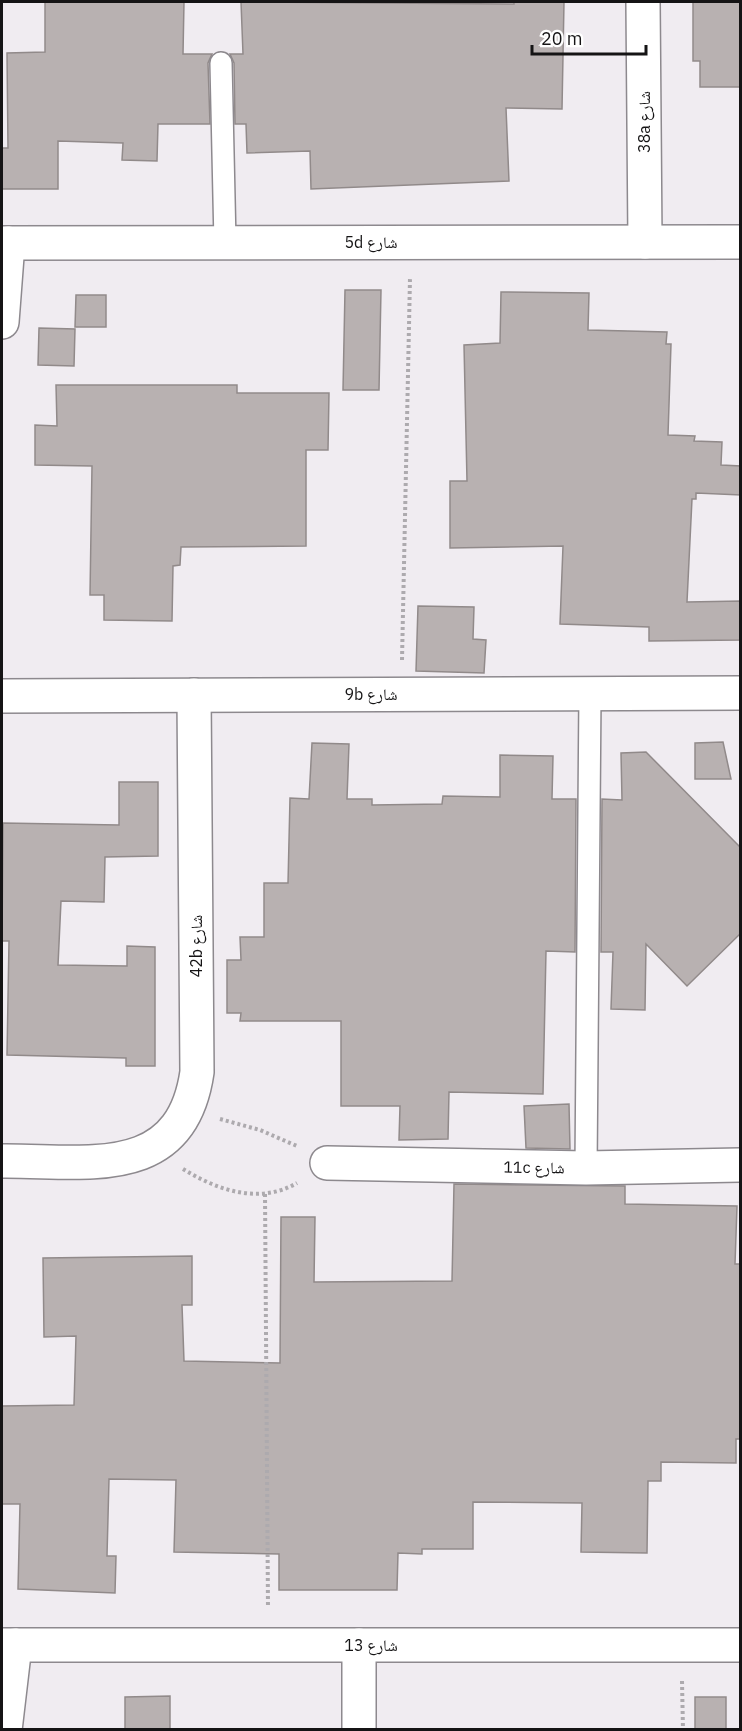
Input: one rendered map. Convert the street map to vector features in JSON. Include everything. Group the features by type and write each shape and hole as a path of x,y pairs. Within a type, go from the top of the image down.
{"street":[{"name":"38a شارع","path":"643,2 645,242"},
{"name":"5d شارع","path":"5,243 741,242"},
{"path":"2,322 5,243"},
{"name":"9b شارع","path":"2,696 741,693"},
{"name":"42b شارع","path":"2,1161 122,1160 145,1153 160,1143 173,1133 186,1115 194,1094 197,1072 194,695"},
{"name":"11c شارع","path":"327,1162 586,1168 741,1165"},
{"path":"5,1730 8,1645"},
{"name":"شارع 13","path":"8,1645 741,1645"},
{"path":"359,1645 359,1730"}],"lane":[{"path":"221,63 225,243"},
{"path":"586,1168 590,693"}],"path":[{"path":"401,694 411,242"},
{"path":"186,1115 224,1120 260,1130 327,1162"},
{"path":"160,1143 181,1167 208,1184 239,1193 265,1194 289,1188 327,1162"},
{"path":"265,1194 268,1645"},
{"path":"682,1645 683,1730"}],"building":[{"path":"45,2 184,2 183,54 212,54 208,63 210,124 158,124 157,161 122,160 123,143 58,141 58,189 2,189 2,148 8,148 7,53 45,52"},
{"path":"241,2 514,4 514,2 564,2 562,109 506,108 509,181 311,189 310,151 247,153 246,124 235,124 234,63 230,54 243,54"},
{"path":"693,2 741,2 741,87 700,87 700,61 693,61"},
{"path":"345,290 381,290 379,390 343,390"},
{"path":"501,292 589,293 588,330 667,332 666,344 671,344 668,435 695,436 694,441 722,442 721,465 741,466 741,495 696,493 696,499 692,499 687,602 741,601 741,640 649,641 649,627 560,624 563,546 450,548 450,481 467,481 464,345 500,343"},
{"path":"76,295 106,295 106,327 75,327"},
{"path":"39,328 75,329 74,366 38,365"},
{"path":"56,385 237,385 237,393 329,393 328,450 306,450 306,546 181,547 180,565 173,566 172,621 104,620 104,595 90,595 92,466 35,465 35,425 57,426"},
{"path":"418,606 474,607 473,639 486,640 484,673 416,671"},
{"path":"723,742 731,779 695,779 695,743"},
{"path":"312,743 349,744 347,799 372,799 372,805 442,804 443,796 500,797 500,755 553,756 552,799 576,799 575,952 546,951 543,1094 449,1092 448,1139 399,1140 400,1106 341,1106 341,1021 240,1021 241,1013 227,1013 227,960 241,960 240,937 264,937 264,883 288,883 290,798 309,799"},
{"path":"646,752 741,848 741,933 687,986 646,944 645,1010 611,1009 613,952 601,952 602,799 622,800 621,753"},
{"path":"119,782 158,782 158,856 105,857 104,902 61,901 58,965 127,966 127,946 155,947 155,1066 126,1066 126,1058 7,1055 9,941 2,941 3,823 119,825"},
{"path":"569,1104 570,1149 526,1148 524,1106"},
{"path":"454,1184 625,1186 625,1204 737,1206 735,1264 741,1264 741,1439 736,1439 736,1463 661,1462 661,1481 648,1481 647,1553 581,1552 582,1503 473,1502 473,1549 422,1549 422,1554 398,1553 397,1590 279,1590 279,1554 174,1552 176,1480 109,1479 107,1556 116,1556 115,1593 18,1589 20,1504 2,1504 2,1406 74,1405 76,1336 44,1337 43,1258 192,1256 192,1305 182,1305 184,1361 280,1363 281,1217 315,1217 314,1282 452,1281"},
{"path":"170,1696 170,1730 125,1730 125,1697"},
{"path":"695,1697 726,1697 726,1730 695,1730"}]}
